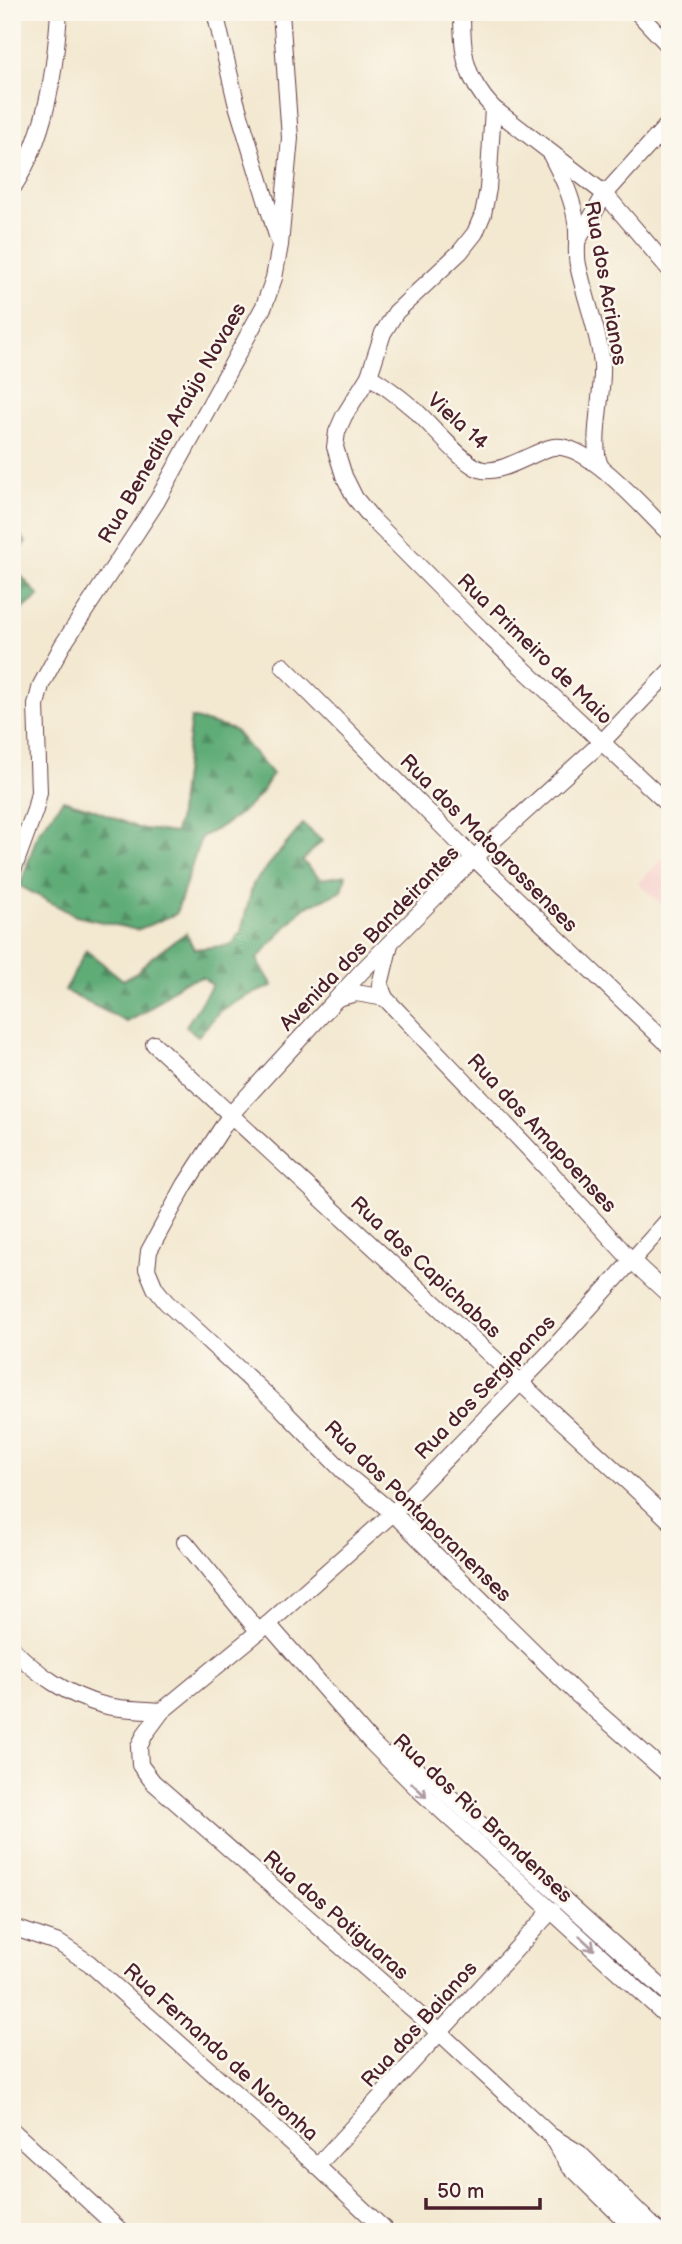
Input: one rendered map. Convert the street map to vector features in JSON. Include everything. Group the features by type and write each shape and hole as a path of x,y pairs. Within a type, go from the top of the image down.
{"street":[{"path":"12,190 34,148 41,128 52,72 59,12"},
{"path":"215,12 236,102 280,245"},
{"name":"Rua Benedito Araújo Novaes","path":"12,873 39,792 36,705 41,685 62,646 157,501 264,306 274,278 280,245 290,138 281,12"},
{"path":"462,12 462,41 471,78 478,91 493,108 605,194 670,270"},
{"path":"637,12 670,47"},
{"name":"Rua Primeiro de Maio","path":"493,108 488,189 483,214 475,233 460,252 396,312 383,333 369,376 344,416 337,432 335,447 344,476 355,498 374,521 480,628 670,806"},
{"path":"578,240 605,194 670,122"},
{"name":"Rua dos Acrianos","path":"550,152 569,193 577,224 578,263 598,340 602,366 596,448 601,467"},
{"name":"Viela 14","path":"369,376 417,412 471,465 485,471 559,446 582,453 601,467"},
{"path":"601,467 670,534"},
{"name":"Rua dos Matogrossenses","path":"283,666 474,858 670,1046"},
{"name":"Avenida dos Bandeirantes","path":"147,1269 149,1251 158,1232 231,1114 336,999 474,858 602,742 670,671"},
{"path":"385,998 380,985 390,943"},
{"path":"336,999 356,993 385,998"},
{"name":"Rua dos Amapoenses","path":"385,998 631,1260 670,1296"},
{"name":"Rua dos Capichabas","path":"154,1044 670,1521"},
{"name":"Rua dos Sergipanos","path":"162,1711 263,1628 393,1513 521,1382 670,1218"},
{"name":"Rua dos Pontaporanenses","path":"147,1269 155,1288 166,1302 282,1409 349,1477 393,1513 579,1696 670,1776"},
{"path":"185,1542 371,1742"},
{"path":"12,1648 56,1685 79,1697 105,1706 162,1711"},
{"name":"Rua dos Potiguaras","path":"162,1711 139,1747 140,1765 153,1782 440,2033 551,2136 579,2153 659,2232"},
{"name":"Rua dos Rio Brandenses","path":"371,1742 419,1790 670,2020"},
{"name":"Rua dos Rio Brandenses","path":"371,1742 429,1778 670,1995"},
{"name":"Rua dos Baianos","path":"317,2166 552,1910"},
{"name":"Rua Fernando de Noronha","path":"12,1927 58,1943 89,1963 387,2232"},
{"path":"12,2130 122,2232"},
{"name":"Rua dos Potiguaras","path":"551,2136 568,2164 636,2232"}],"shaded area":[{"path":"670,852 670,912 638,883"}],"green space":[{"path":"12,525 26,542 12,562"},
{"path":"12,566 39,596 12,615"},
{"path":"191,718 234,730 272,774 259,795 242,812 201,837 176,914 137,930 76,916 20,886 38,833 63,800 138,828 175,833"},
{"path":"303,824 322,841 302,861 321,879 346,875 342,891 303,908 257,959 273,986 221,1010 198,1036 186,1026 212,985 203,977 181,983 147,1011 127,1022 65,991 86,950 123,980 136,973 152,957 186,933 194,949 231,945 241,932 253,884"}]}
